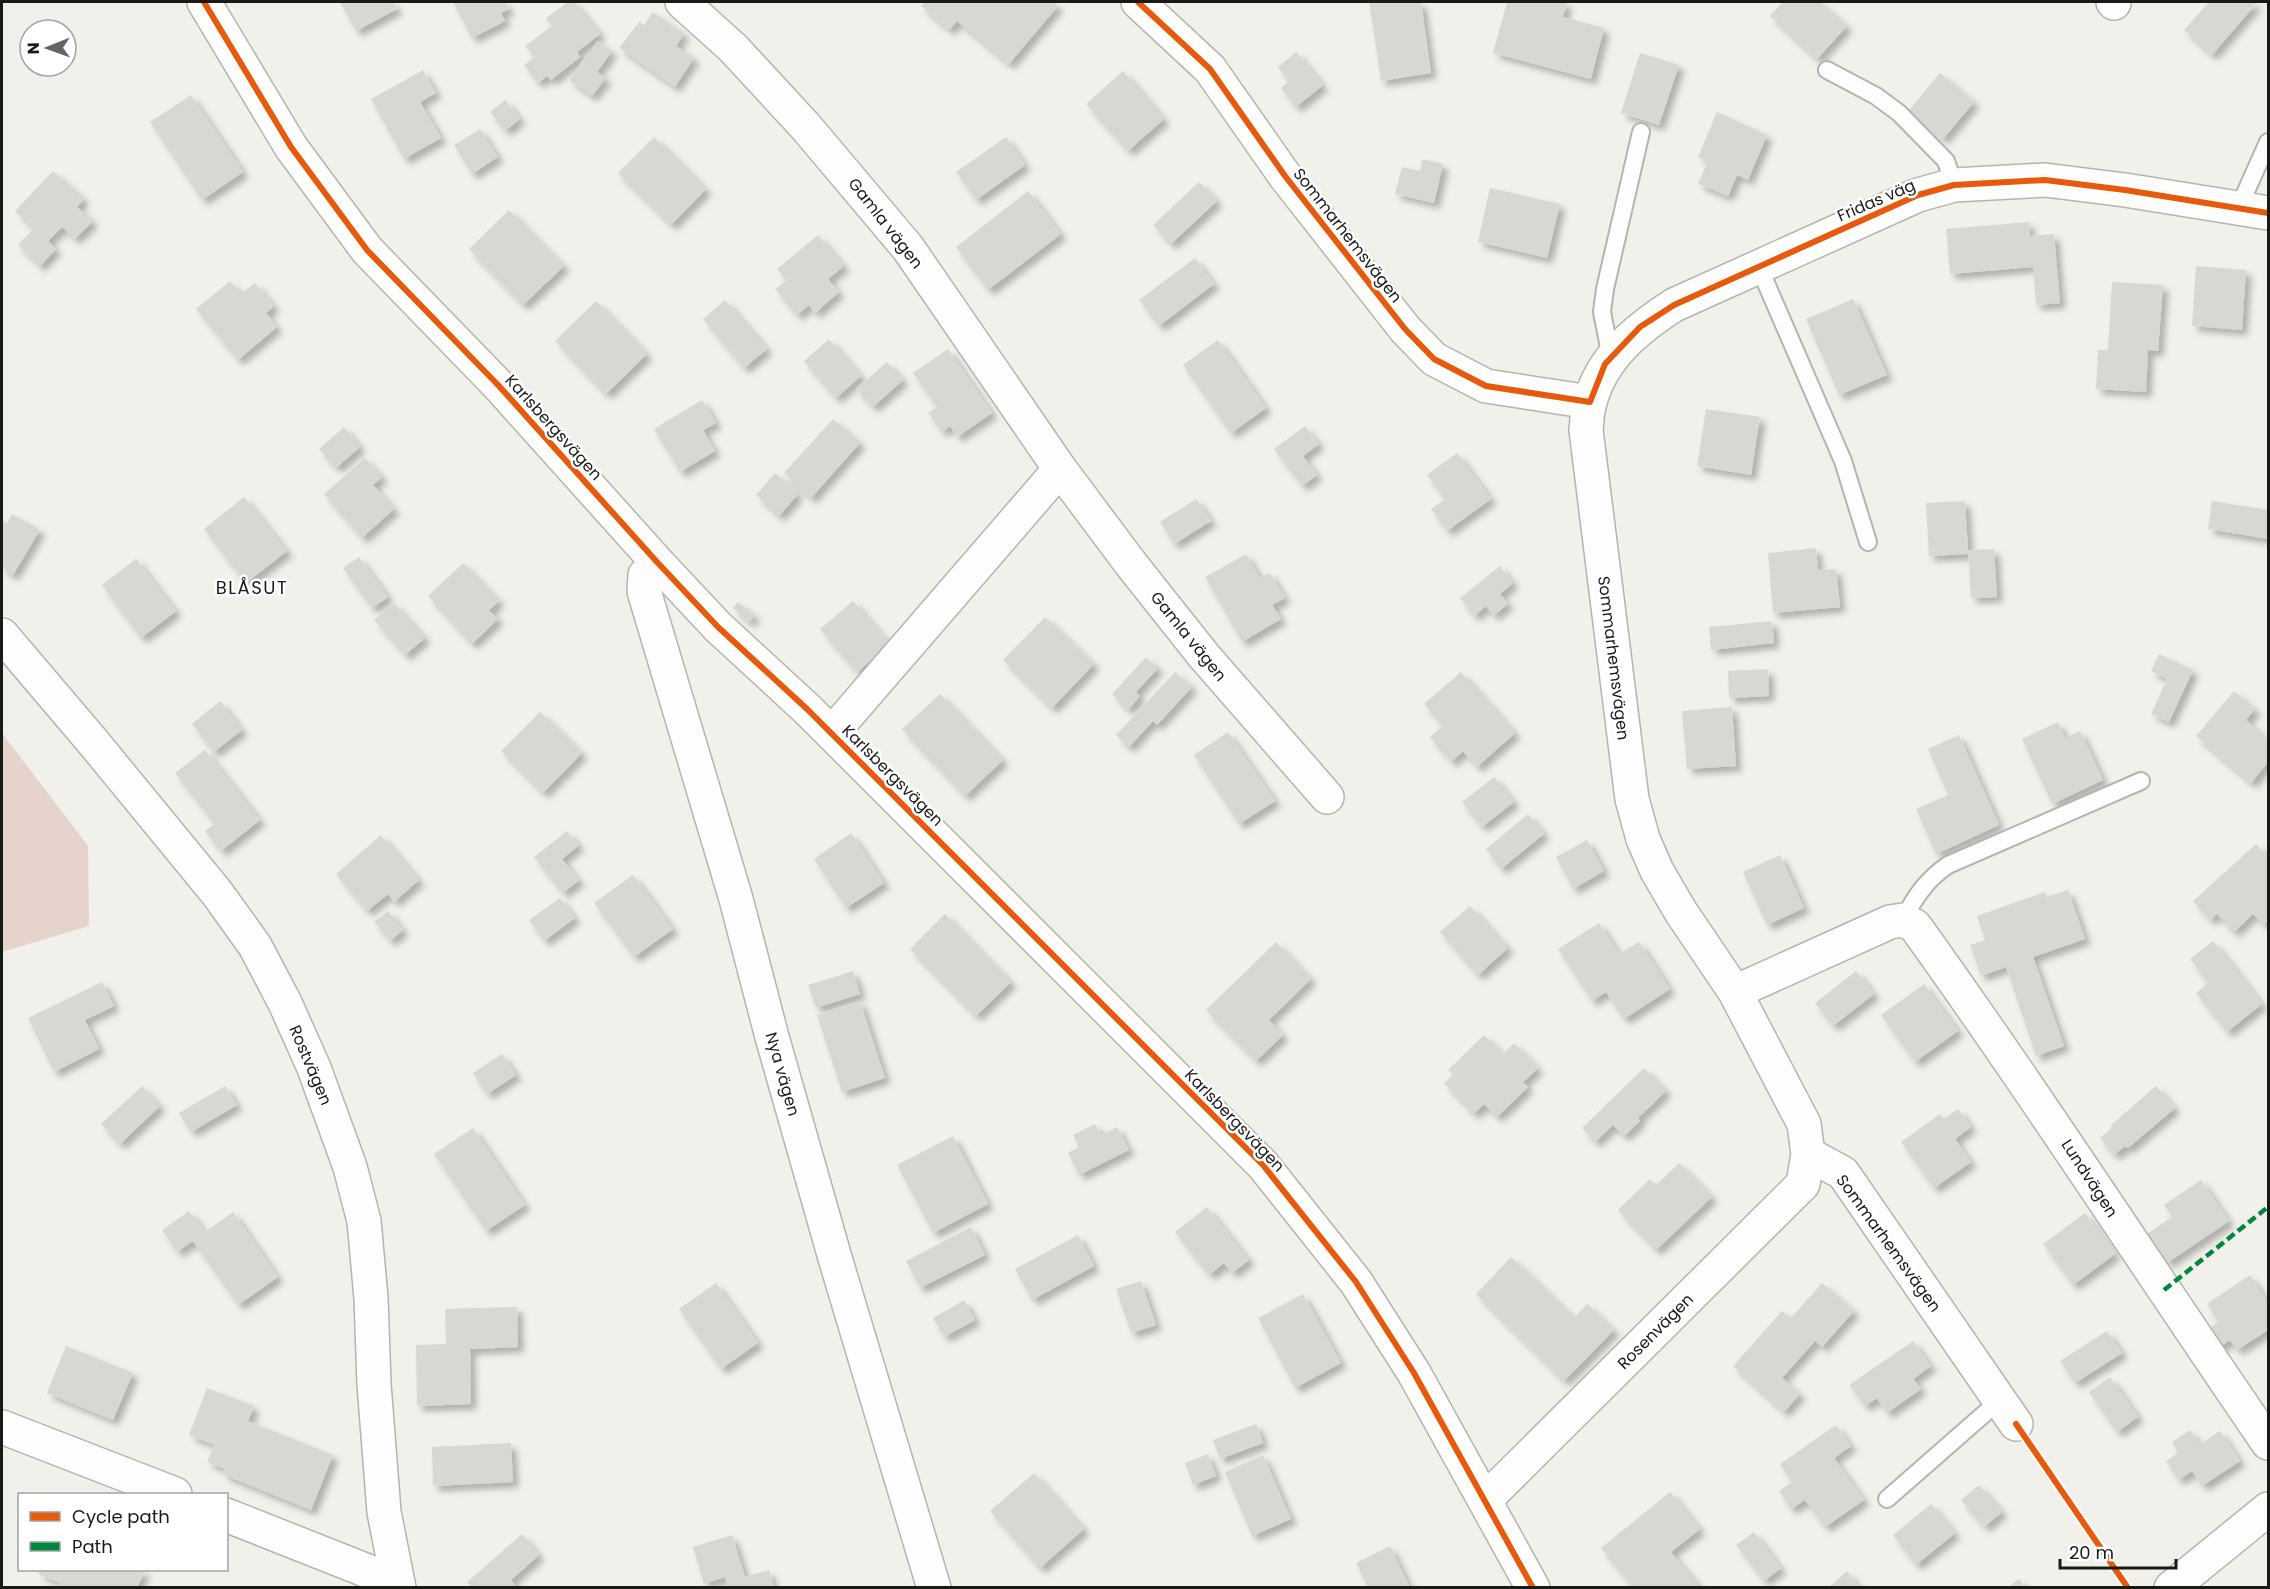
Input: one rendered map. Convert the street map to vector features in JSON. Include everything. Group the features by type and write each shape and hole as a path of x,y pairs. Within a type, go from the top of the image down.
{"street":[{"name":"Karlsbergsvägen","path":"204,2 291,147 367,250 499,386 718,627 832,733 1263,1165 1356,1282 1422,1386 1533,1587"},
{"name":"Gamla vägen","path":"682,2 733,48 806,127 908,248 1060,469 1131,564 1204,656 1327,797"},
{"name":"Sommarhemsvägen","path":"1138,2 1210,69 1285,176 1405,329 1434,359 1486,386 1590,402 1586,430 1632,799 1642,839 1657,871 1681,912 1735,992 1804,1124 1808,1154 1843,1173 2008,1412"},
{"name":"Fridas väg","path":"1590,402 1605,364 1640,327 1674,305 1918,195 1954,185 2045,180 2254,210"},
{"path":"832,733 1060,469"},
{"name":"Nya vägen","path":"657,562 645,575 644,591 736,899 775,1048 835,1258 934,1587"},
{"name":"Rostvägen","path":"2,635 100,750 223,902 255,946 285,1003 314,1068 350,1167 364,1221 384,1512 398,1585"},
{"path":"1735,992 1890,922 1903,920"},
{"name":"Lundvägen","path":"1903,920 1915,926 1975,1010 2068,1144 2268,1443"},
{"name":"Rosenvägen","path":"1486,1499 1803,1184 1808,1154"},
{"path":"2,1427 172,1493"},
{"path":"2171,1587 2268,1509"},
{"path":"228,1516 398,1585"}],"lane":[{"path":"1827,70 1876,96 1899,113 1946,161 1954,185"},
{"path":"1611,358 1602,312 1605,289 1641,132"},
{"path":"2254,210 2268,142"},
{"path":"1759,267 1843,461 1868,542"},
{"path":"1903,920 1915,895 1932,876 1948,865 2141,781"},
{"path":"1887,1499 2008,1412"}],"shaded area":[{"path":"2,733 88,846 89,926 2,952"}],"building":[{"path":"340,2 393,2 397,9 356,31"},
{"path":"453,2 505,2 509,9 501,13 505,21 472,38"},
{"path":"568,2 574,2 600,34 577,52 580,57 551,80 547,76 538,83 524,65 535,57 525,46 552,26 546,18"},
{"path":"925,2 1053,2 1058,6 1009,64 957,21 949,30 921,6"},
{"path":"1369,2 1421,2 1431,73 1381,81"},
{"path":"1507,2 1567,2 1563,17 1604,28 1591,79 1493,53"},
{"path":"1783,2 1820,2 1847,26 1817,59 1770,16"},
{"path":"2209,2 2253,2 2256,4 2212,55 2184,30"},
{"path":"653,12 684,34 676,46 694,58 675,87 619,48 639,22 644,25"},
{"path":"598,41 612,51 597,72 606,78 592,96 569,80"},
{"path":"1296,52 1323,85 1296,107 1281,88 1289,81 1278,67"},
{"path":"1640,53 1679,65 1659,125 1621,113"},
{"path":"423,70 436,93 420,102 441,138 404,159 371,99"},
{"path":"1123,71 1164,119 1128,151 1086,104"},
{"path":"1940,73 1974,102 1943,139 1909,110"},
{"path":"191,95 243,172 202,200 150,122"},
{"path":"505,100 520,119 505,131 490,112"},
{"path":"1717,112 1767,135 1748,180 1737,175 1728,196 1698,184 1708,161 1698,157"},
{"path":"480,129 498,157 472,174 454,145"},
{"path":"654,137 706,189 671,225 618,173"},
{"path":"1006,137 1025,165 976,200 956,172"},
{"path":"1422,159 1443,164 1434,203 1395,194 1402,167 1420,171"},
{"path":"53,171 84,199 77,207 93,221 75,239 62,227 48,241 56,249 40,266 18,245 34,228 15,211"},
{"path":"1199,182 1217,201 1171,244 1153,225"},
{"path":"1490,188 1560,204 1547,258 1478,242"},
{"path":"1028,191 1061,234 988,290 956,247"},
{"path":"509,210 564,266 523,305 469,249"},
{"path":"2029,222 2030,236 2054,234 2060,303 2036,305 2033,267 1950,274 1946,229"},
{"path":"818,235 844,266 828,279 839,292 815,313 809,305 797,315 775,289 787,280 777,269"},
{"path":"1195,258 1214,284 1159,326 1139,300"},
{"path":"2196,266 2246,270 2242,330 2192,326"},
{"path":"230,281 241,294 255,283 274,306 266,313 277,327 238,360 196,309"},
{"path":"2112,282 2163,285 2158,351 2148,350 2146,392 2096,389 2098,350 2108,350"},
{"path":"1853,299 1887,375 1839,395 1806,319"},
{"path":"725,300 767,349 744,368 703,319"},
{"path":"596,301 647,354 606,394 555,341"},
{"path":"829,339 861,376 836,398 804,361"},
{"path":"1218,340 1266,408 1231,433 1183,365"},
{"path":"948,349 992,413 957,437 950,426 942,432 928,413 937,407 913,373"},
{"path":"887,362 903,380 873,407 856,389"},
{"path":"702,400 716,423 703,430 715,451 680,472 654,429"},
{"path":"1706,409 1760,417 1751,475 1697,466"},
{"path":"833,419 860,443 811,498 784,473"},
{"path":"1305,426 1319,444 1303,456 1317,475 1302,486 1274,449"},
{"path":"344,427 360,447 336,468 319,449"},
{"path":"1457,453 1491,499 1447,531 1431,509 1445,499 1427,475"},
{"path":"365,458 382,477 373,485 394,509 362,538 324,494"},
{"path":"775,473 798,494 779,516 756,495"},
{"path":"244,497 287,551 246,583 204,529"},
{"path":"1196,499 1211,521 1174,544 1160,522"},
{"path":"1965,501 1968,550 1994,549 1997,597 1971,598 1968,554 1929,556 1926,503"},
{"path":"2212,501 2268,510 2268,539 2208,529"},
{"path":"12,514 40,530 13,575 2,568 2,520 7,523"},
{"path":"1816,548 1818,570 1836,569 1840,607 1773,613 1768,553"},
{"path":"1246,554 1260,578 1270,573 1285,598 1272,605 1281,619 1242,642 1205,577"},
{"path":"359,557 388,597 372,608 343,568"},
{"path":"136,559 176,611 141,638 102,585"},
{"path":"463,563 499,601 489,610 498,619 472,644 428,596"},
{"path":"1500,566 1513,583 1500,594 1508,604 1493,616 1486,606 1474,616 1460,598"},
{"path":"853,601 890,644 857,672 820,629"},
{"path":"738,602 755,616 749,622 733,608"},
{"path":"394,603 425,638 405,655 374,620"},
{"path":"1045,617 1094,664 1052,708 1003,660"},
{"path":"1772,621 1774,643 1711,650 1709,627"},
{"path":"2159,654 2193,670 2169,722 2151,714 2167,679 2151,671"},
{"path":"1146,657 1158,668 1136,692 1140,696 1128,710 1112,694"},
{"path":"1768,669 1769,696 1729,698 1728,671"},
{"path":"1175,672 1192,687 1157,725 1153,721 1129,747 1116,735"},
{"path":"1461,672 1515,733 1477,767 1463,751 1451,762 1430,737 1443,726 1424,704"},
{"path":"2234,691 2255,709 2246,720 2268,739 2268,762 2251,783 2196,736"},
{"path":"940,694 1003,760 965,796 902,729"},
{"path":"220,701 242,730 214,752 192,724"},
{"path":"1732,707 1736,766 1687,769 1682,711"},
{"path":"540,712 582,753 543,793 501,751"},
{"path":"2058,722 2065,738 2080,731 2103,780 2052,804 2022,739"},
{"path":"1228,732 1275,801 1239,824 1194,755"},
{"path":"1959,735 1999,825 1936,854 1916,809 1948,795 1928,749"},
{"path":"205,750 260,820 221,851 205,831 215,824 175,773"},
{"path":"1494,777 1514,802 1482,827 1462,802"},
{"path":"1528,814 1544,834 1501,869 1486,849"},
{"path":"567,831 579,845 562,859 579,880 563,893 534,857"},
{"path":"851,833 884,883 846,908 814,859"},
{"path":"381,835 419,880 394,902 388,894 367,911 336,874"},
{"path":"1587,840 1604,871 1573,889 1556,857"},
{"path":"2256,844 2268,858 2268,921 2264,925 2253,914 2234,932 2217,914 2210,920 2193,901"},
{"path":"1780,855 1804,908 1767,925 1743,872"},
{"path":"633,875 673,929 634,957 594,903"},
{"path":"2068,890 2085,939 2033,957 2064,1046 2036,1056 2006,967 1981,976 1970,945 1985,940 1977,916 2045,892 2047,897"},
{"path":"560,898 575,918 544,941 529,920"},
{"path":"1470,906 1508,948 1478,975 1440,932"},
{"path":"388,911 403,930 390,941 374,922"},
{"path":"945,914 1011,982 976,1016 910,949"},
{"path":"1599,923 1619,954 1639,942 1670,989 1624,1019 1606,992 1592,1001 1558,949"},
{"path":"2213,941 2262,1004 2227,1032 2196,993 2208,983 2190,959"},
{"path":"1276,942 1311,979 1269,1020 1283,1035 1256,1061 1206,1010"},
{"path":"853,971 860,994 816,1008 808,985"},
{"path":"1856,971 1874,994 1833,1026 1815,1003"},
{"path":"102,982 114,1006 85,1020 99,1049 54,1072 28,1018"},
{"path":"1924,984 1958,1031 1915,1062 1881,1015"},
{"path":"860,1001 885,1078 842,1092 817,1015"},
{"path":"1484,1035 1503,1054 1514,1043 1538,1068 1523,1082 1528,1087 1497,1117 1484,1104 1474,1114 1444,1083 1453,1075 1448,1070"},
{"path":"502,1054 516,1075 487,1094 473,1073"},
{"path":"1644,1068 1666,1091 1638,1118 1640,1121 1624,1136 1613,1125 1595,1142 1582,1128"},
{"path":"142,1086 160,1106 120,1144 101,1124"},
{"path":"225,1086 237,1105 191,1132 179,1113"},
{"path":"2156,1086 2175,1108 2128,1148 2125,1146 2114,1155 2100,1138 2112,1128 2110,1126"},
{"path":"1958,1109 1971,1127 1955,1139 1971,1162 1934,1188 1901,1142 1940,1114 1944,1119"},
{"path":"1095,1124 1101,1135 1117,1127 1129,1150 1079,1175 1068,1153 1079,1147 1073,1135"},
{"path":"473,1128 525,1205 486,1231 434,1154"},
{"path":"953,1136 988,1204 933,1233 897,1165"},
{"path":"1679,1163 1712,1197 1656,1250 1618,1210 1650,1179 1656,1185"},
{"path":"2201,1180 2229,1221 2167,1263 2147,1234 2172,1217 2164,1205"},
{"path":"1207,1207 1249,1260 1232,1273 1224,1263 1209,1275 1175,1232"},
{"path":"189,1211 205,1232 233,1212 278,1277 238,1305 193,1241 177,1252 162,1230"},
{"path":"2085,1213 2115,1254 2073,1285 2043,1244"},
{"path":"971,1227 985,1255 920,1288 906,1261"},
{"path":"1078,1235 1094,1266 1032,1300 1015,1269"},
{"path":"1511,1257 1574,1318 1587,1304 1614,1330 1564,1381 1476,1294"},
{"path":"2250,1275 2268,1303 2268,1330 2237,1350 2230,1340 2217,1349 2205,1331 2218,1322 2207,1304"},
{"path":"1141,1281 1156,1325 1131,1333 1116,1289"},
{"path":"716,1283 758,1343 721,1369 679,1309"},
{"path":"1822,1283 1854,1311 1822,1347 1815,1341 1782,1378 1800,1394 1784,1412 1733,1366 1782,1311 1791,1318"},
{"path":"1303,1294 1341,1363 1295,1388 1258,1318"},
{"path":"964,1300 975,1320 944,1337 933,1318"},
{"path":"517,1307 518,1347 470,1349 471,1404 417,1406 416,1345 446,1344 445,1309"},
{"path":"2107,1331 2122,1353 2075,1383 2060,1361"},
{"path":"1913,1341 1931,1366 1913,1379 1921,1389 1887,1413 1877,1398 1865,1406 1849,1385"},
{"path":"66,1346 133,1373 113,1420 47,1393"},
{"path":"2110,1377 2138,1417 2117,1432 2089,1392"},
{"path":"207,1388 254,1406 248,1421 333,1455 311,1510 222,1474 225,1469 207,1462 214,1445 189,1435"},
{"path":"1256,1424 1263,1443 1220,1459 1213,1440"},
{"path":"1836,1425 1851,1446 1834,1458 1864,1500 1825,1527 1805,1500 1791,1509 1779,1491 1792,1482 1780,1464"},
{"path":"2190,1430 2200,1444 2220,1431 2240,1461 2202,1486 2192,1471 2179,1480 2166,1461 2178,1453 2172,1442"},
{"path":"511,1443 513,1482 433,1486 432,1447"},
{"path":"1208,1454 1216,1476 1193,1485 1185,1463"},
{"path":"1263,1455 1291,1519 1252,1536 1225,1472"},
{"path":"1034,1473 1084,1529 1040,1568 990,1511"},
{"path":"1979,1485 2002,1512 1984,1527 1961,1500"},
{"path":"1670,1492 1700,1529 1671,1552 1698,1585 1694,1588 1633,1588 1601,1548"},
{"path":"1931,1504 1955,1533 1916,1565 1893,1535"},
{"path":"1754,1532 1781,1568 1764,1581 1736,1545"},
{"path":"522,1534 539,1555 511,1580 517,1588 472,1588 467,1582"},
{"path":"732,1535 745,1577 769,1570 774,1588 728,1588 725,1577 704,1584 693,1547"},
{"path":"1390,1546 1410,1588 1368,1588 1356,1563"},
{"path":"40,1571 145,1571 137,1588 58,1588 60,1583 38,1574"},
{"path":"1847,1571 1860,1588 1828,1588"},
{"path":"2019,1579 2025,1588 2007,1588"}],"marked path":[{"path":"2164,1290 2268,1207"}],"cycle path":[{"path":"204,2 291,147 367,250 499,386 718,627 807,709 1263,1165 1356,1282 1414,1373 1533,1588"},
{"path":"1138,2 1210,69 1285,176 1405,329 1434,359 1486,386 1590,402 1605,364 1640,327 1674,305 1918,195 1954,185 2045,180 2125,190 2268,213"},
{"path":"2016,1424 2128,1588"}],"district":[{"name":"BLÅSUT","path":"252,588"}]}
